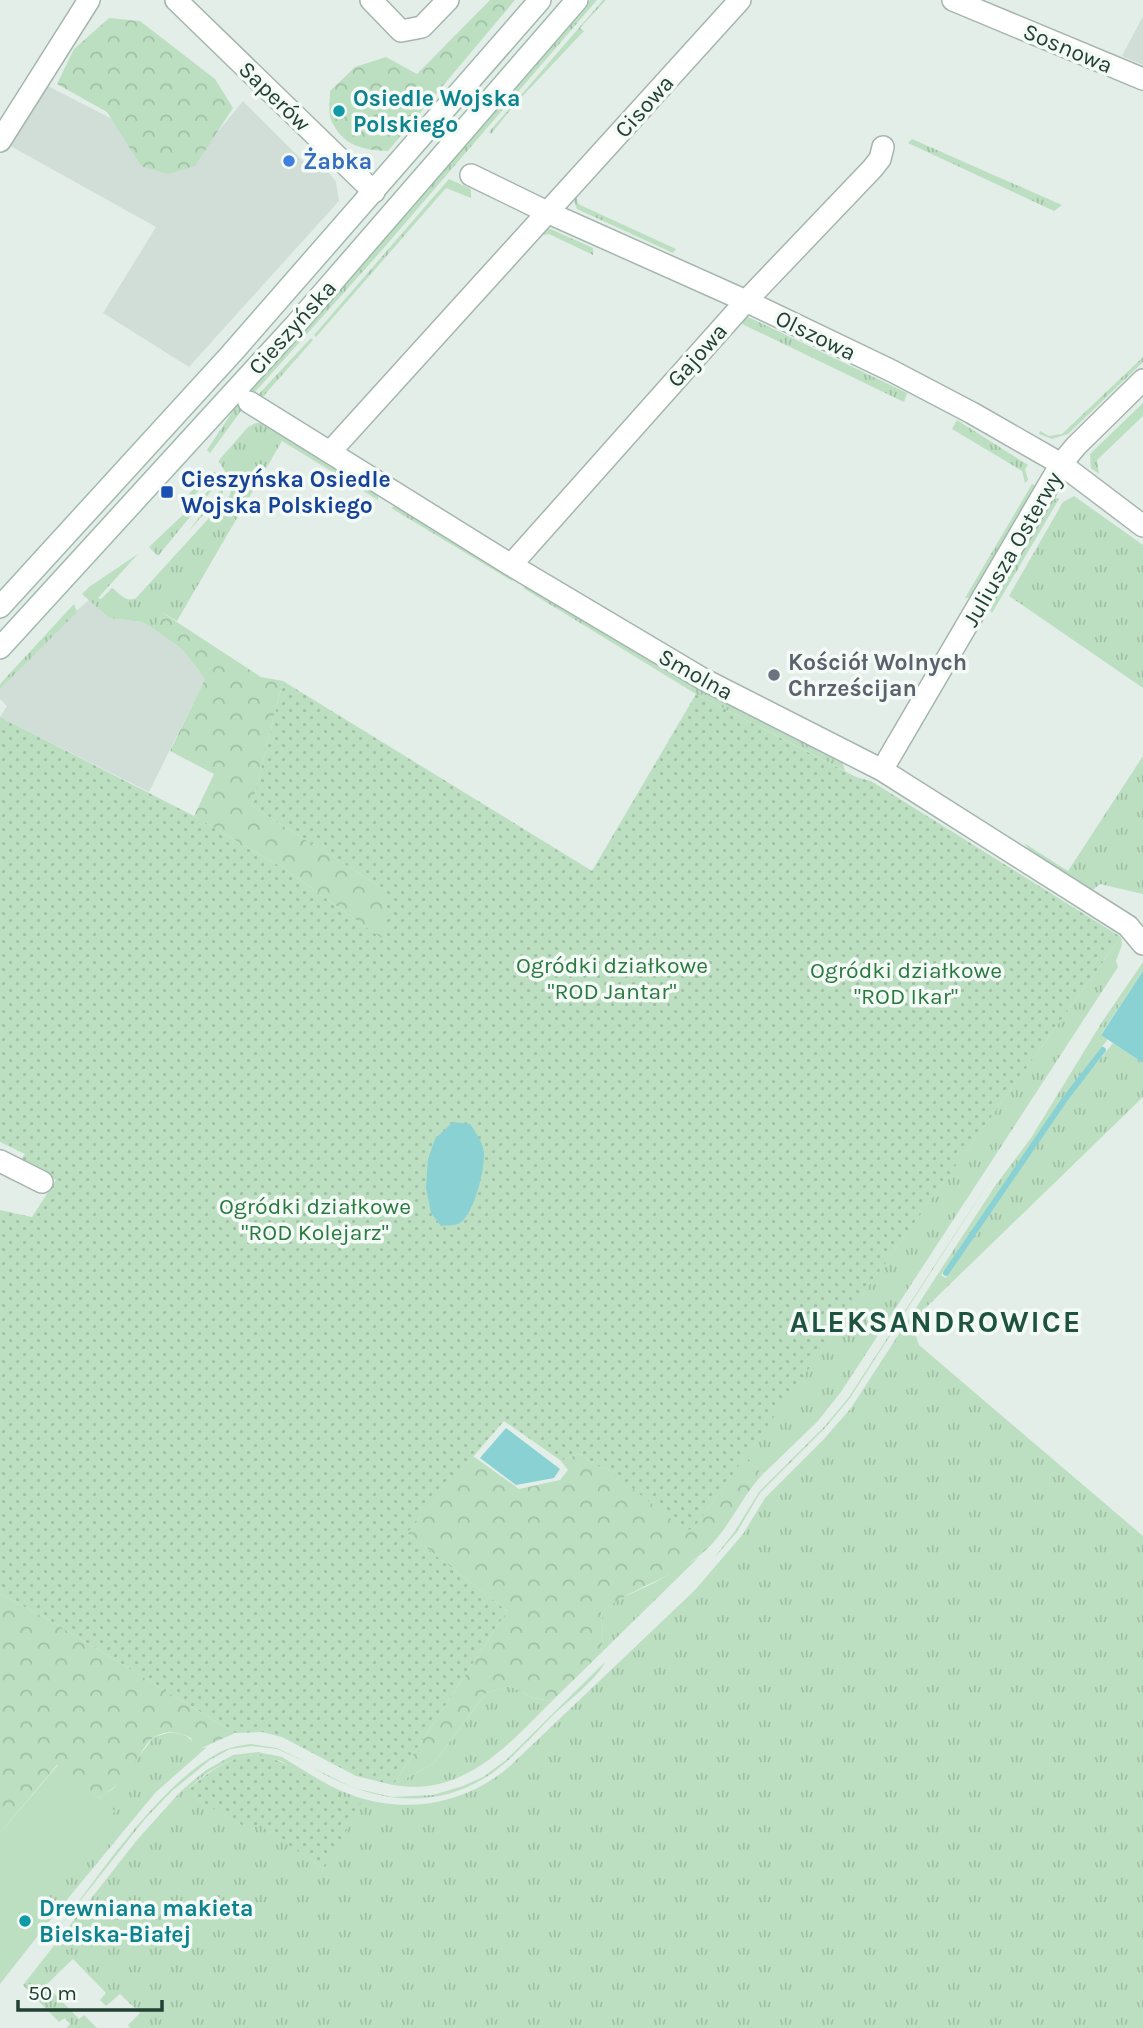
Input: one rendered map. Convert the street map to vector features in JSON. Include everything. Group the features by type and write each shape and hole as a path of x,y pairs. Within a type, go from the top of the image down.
{"street":[{"path":"0,141 89,0"},
{"name":"Saperów","path":"176,0 374,192"},
{"path":"371,0 401,31 422,27 448,0"},
{"name":"Cieszyńska","path":"0,607 232,353 540,0"},
{"name":"Cieszyńska","path":"0,648 297,323 577,0"},
{"name":"Cisowa","path":"548,213 740,0"},
{"name":"Sosnowa","path":"953,0 1143,79"},
{"name":"Gajowa","path":"511,565 746,301 872,169 880,159 883,147"},
{"name":"Olszowa","path":"471,175 548,213 746,301 972,413 1061,464 1143,526"},
{"path":"330,452 548,213"},
{"name":"Juliusza Osterwy","path":"882,770 1061,464 1143,380"},
{"name":"Smolna","path":"249,402 511,565 703,679 882,770 1128,926 1143,944"},
{"path":"0,1161 41,1182"}],"shaded area":[{"path":"1143,16 1143,65 1122,56"},
{"path":"44,84 194,161 243,101 315,173 324,166 336,182 339,201 189,367 103,313 156,227 5,143"},
{"path":"89,600 109,618 142,622 182,649 205,679 149,792 0,717 7,706 0,699 0,689 69,617"}],"green space":[{"path":"490,0 515,0 388,151 362,148 341,136 330,117 330,91 355,67 386,57 417,74"},
{"path":"590,0 597,0 382,250 255,392 210,453 207,450 237,405 378,247"},
{"path":"603,0 606,0 580,28 584,31 516,103 491,134 489,132"},
{"path":"109,18 140,21 215,79 233,108 195,166 168,174 141,166 107,112 57,84 74,49"},
{"path":"912,139 1062,205 1054,211 908,143"},
{"path":"449,179 471,189 471,198 446,188 316,337 314,335"},
{"path":"576,194 578,204 676,249 673,253 577,209 574,200"},
{"path":"546,227 593,248 593,255 549,234 539,236"},
{"path":"744,315 907,393 904,402 738,322"},
{"path":"311,338 313,340 260,400 256,397"},
{"path":"1143,357 1143,362 1068,434 1052,439 1039,434 1040,431 1049,436 1062,434"},
{"path":"1143,403 1143,416 1097,460 1099,474 1091,468 1090,454"},
{"path":"957,420 1028,465 1025,469 1028,480 1025,483 1022,471 952,429"},
{"path":"264,423 378,492 378,500 282,441 177,621 163,613 153,629 142,622 109,618 82,594 138,554 98,598 101,599 112,588 126,599 136,598 230,495 232,482 219,462 220,459 248,427"},
{"path":"215,472 224,480 223,493 187,533 222,488 211,479 192,497 189,494 207,473"},
{"path":"1032,484 1038,487 973,597 965,598"},
{"path":"211,488 212,490 158,556 149,547"},
{"path":"1053,496 1059,499 992,613 989,607"},
{"path":"1074,496 1143,545 1143,688 1009,596 1063,502"},
{"path":"397,505 511,574 512,581 391,508"},
{"path":"529,584 842,760 845,771 696,694 523,588"},
{"path":"74,604 77,612 0,689 0,684"},
{"path":"163,613 261,677 283,681 252,806 387,891 387,942 286,870 194,816 214,774 170,751 205,679 182,649 153,629"},
{"path":"283,681 592,871 696,694 856,777 871,781 1121,937 693,1529 685,1530 608,1469 597,1466 580,1454 560,1460 504,1421 407,1533 507,1611 393,1785 356,1776 282,1737 262,1732 235,1733 48,1619 0,1594 0,1210 32,1217 56,1180 20,1161 25,1154 0,1142 0,717 194,816 286,870 387,942 387,891 252,806"},
{"path":"1143,756 1143,894 1100,884 1089,893 1033,855 1024,843 1068,871"},
{"path":"1121,937 1122,945 1116,961 1118,967 841,1392 817,1422 763,1474 744,1458"},
{"path":"1143,962 1143,971 1101,1034 1108,1039 1062,1099 941,1275 946,1278 1068,1099 1113,1043 1143,1063 1143,1097 911,1322 919,1345 1143,1536 1143,2028 130,2028 128,2025 140,2013 120,1994 106,2006 100,2000 106,1993 73,1959 46,1985 79,2019 84,2015 97,2028 66,2028 70,2024 65,2018 59,2022 23,1985 137,1840 181,1791 206,1770 233,1755 258,1752 282,1757 344,1792 388,1804 410,1805 432,1803 474,1790 511,1765 695,1590 743,1534 765,1498 851,1408 995,1186 1031,1138 1102,1022","holes":["254,1755 281,1761 346,1799 324,1869 258,1823 252,1831 186,1792 208,1773 234,1759"]},
{"path":"1003,1160 850,1398 825,1428 760,1493 737,1532 714,1558 735,1531 759,1492 824,1427 849,1397"},
{"path":"580,1454 597,1466 608,1469 693,1529 744,1458 763,1474 718,1537 700,1555 601,1612 601,1653 552,1701 533,1698 510,1686 486,1693 433,1764 393,1785 507,1611 407,1533 473,1456 519,1489 560,1480 568,1470 560,1460"},
{"path":"699,1557 601,1653 601,1612 617,1600"},
{"path":"0,1594 48,1619 235,1733 197,1750 187,1736 173,1732 159,1734 147,1744 122,1780 99,1798 57,1765 0,1833"},
{"path":"605,1662 589,1682 495,1771 473,1784 450,1793 427,1798 393,1797 433,1795 483,1777 506,1760"},
{"path":"510,1686 533,1698 552,1701 501,1751 463,1776 418,1787 393,1785 433,1764 486,1693"},
{"path":"168,1733 185,1736 196,1749 207,1747 155,1793 51,1919 40,1910 40,1904 114,1811 99,1798 114,1788 154,1737"},
{"path":"251,1744 277,1748 306,1762 277,1749 252,1746 230,1749 210,1760 172,1791 145,1819 57,1930 132,1832 175,1786 220,1752 235,1746"},
{"path":"254,1755 296,1769 348,1799 362,1804 324,1869 258,1824 252,1831 185,1792 225,1763"},
{"path":"58,1765 115,1811 41,1904 40,1910 51,1919 0,1984 0,1833"}],"water":[{"path":"1143,971 1143,1063 1101,1035"},
{"path":"453,1122 470,1124 479,1138 484,1161 469,1213 458,1224 441,1226 431,1213 426,1188 428,1159 435,1139"},
{"path":"506,1428 560,1469 554,1478 516,1485 480,1458"}],"waterway":[{"path":"946,1273 1065,1099 1103,1050"}],"place":[{"name":"Osiedle Wojska Polskiego","path":"339,111"},
{"name":"Żabka","path":"289,161"},
{"name":"Cieszyńska Osiedle Wojska Polskiego","path":"167,492"},
{"name":"Kościół Wolnych Chrześcijan","path":"774,675"},
{"name":"Drewniana makieta Bielska-Białej","path":"25,1921"}],"district":[{"name":"ALEKSANDROWICE","path":"936,1322"}],"park label":[{"name":"Ogródki działkowe \"ROD Jantar\"","path":"612,978"},
{"name":"Ogródki działkowe \"ROD Ikar\"","path":"906,983"},
{"name":"Ogródki działkowe \"ROD Kolejarz\"","path":"315,1219"}]}
